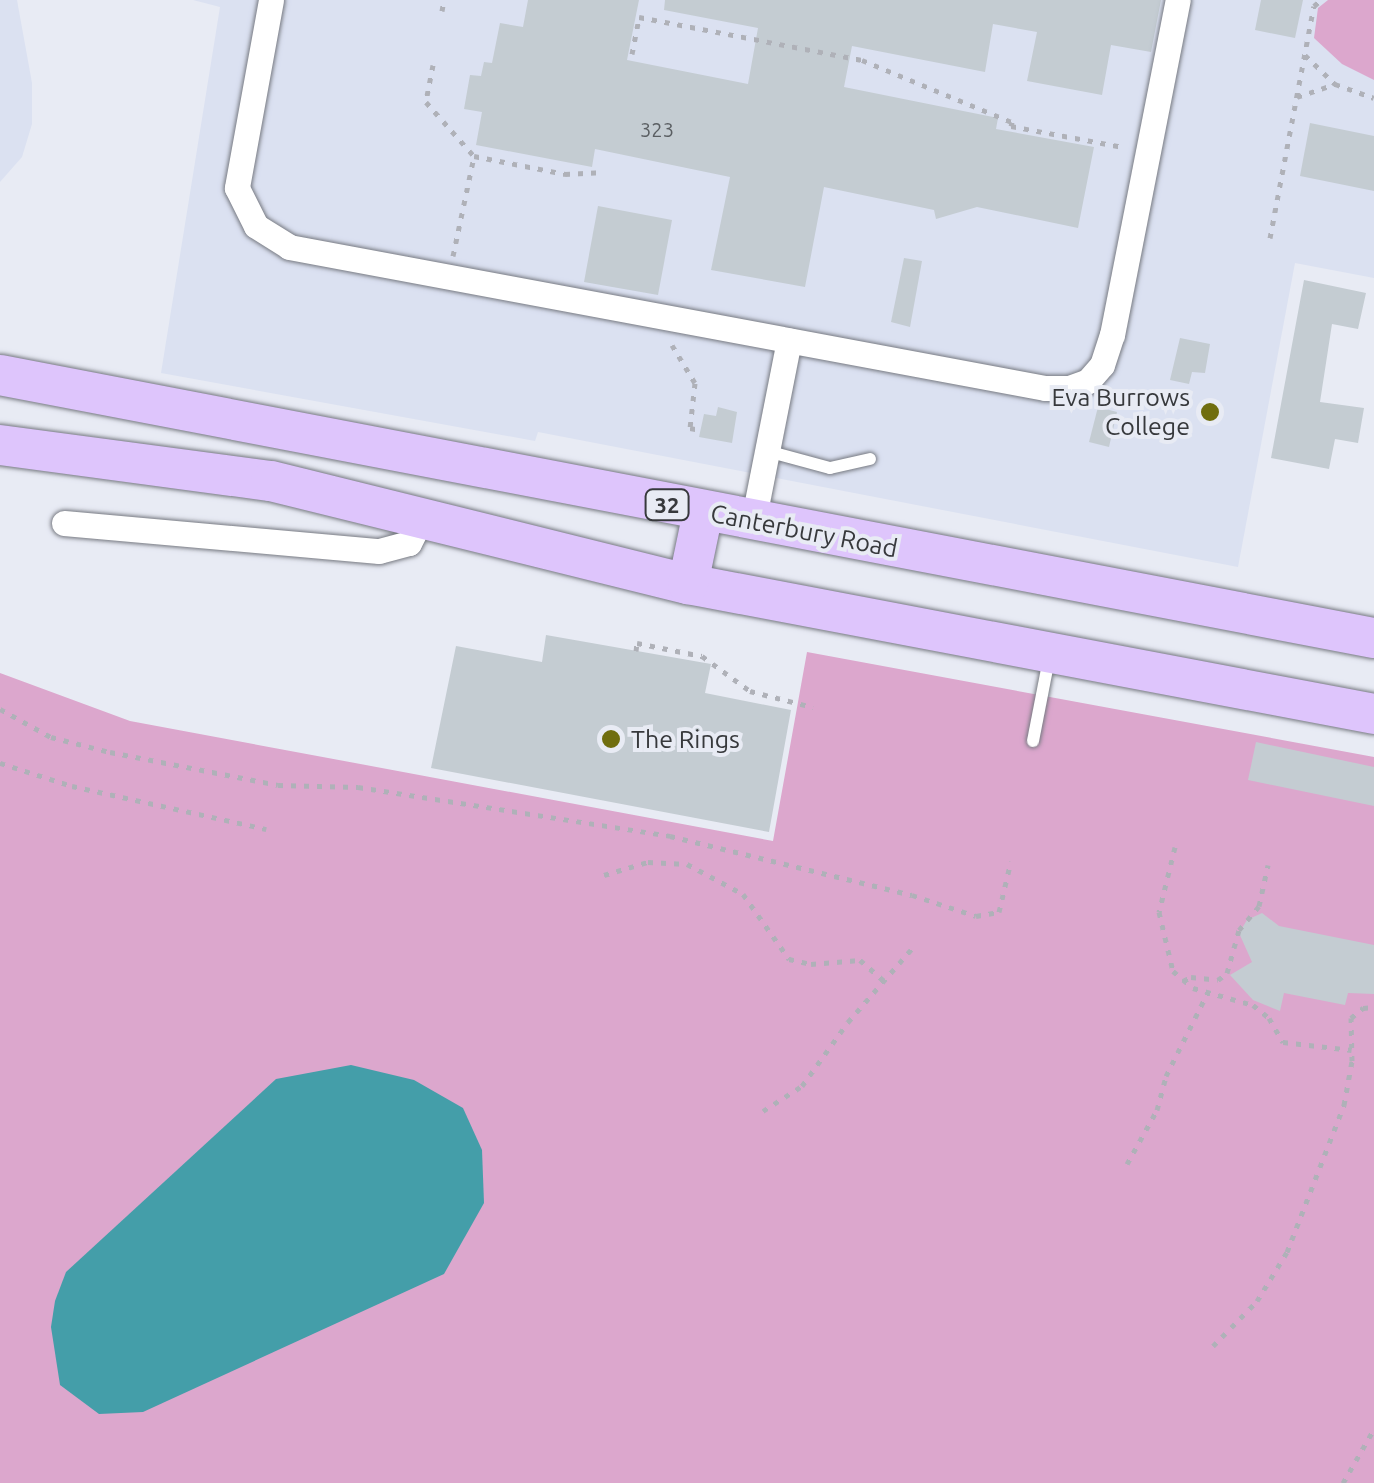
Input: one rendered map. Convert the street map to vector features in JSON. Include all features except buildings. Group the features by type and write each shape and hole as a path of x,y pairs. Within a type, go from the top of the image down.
{"main road":[{"name":"Canterbury Road","path":"0,375 1374,638"},
{"path":"0,445 271,481 688,584 1374,714"},
{"path":"688,584 703,512"}],"street":[{"path":"271,0 237,188 248,215 268,235 288,247 1046,388 1069,388 1088,381 1102,365 1112,335 1178,0"},
{"path":"753,522 789,341"},
{"path":"64,522 380,552 408,542 423,516"}],"lane":[{"path":"767,451 830,468 870,459"},
{"path":"1033,741 1050,652"}],"path":[{"path":"442,11 444,0"},
{"path":"1270,238 1314,6 1321,0"},
{"path":"632,54 639,17 862,60 1012,122 1011,126 1149,152"},
{"path":"1305,55 1335,84 1374,98"},
{"path":"433,64 426,102 474,156 566,174 600,172"},
{"path":"1297,97 1335,84"},
{"path":"452,260 474,156"},
{"path":"667,340 682,355 695,382 690,428 700,430"},
{"path":"636,651 637,643 702,656 750,691 812,707"},
{"path":"0,709 51,737 110,752 278,785 370,788 670,836 912,895 976,916 999,912 1010,861"},
{"path":"0,763 72,786 266,829"},
{"path":"1175,847 1160,922 1170,964 1183,981 1207,994 1253,1005 1288,1044 1352,1050"},
{"path":"604,875 658,860 687,864 744,894 789,959 811,964 860,960 884,981"},
{"path":"1183,981 1191,977 1218,980 1227,973 1240,930 1259,906 1268,865"},
{"path":"763,1111 802,1086 914,946"},
{"path":"1127,1164 1152,1122 1166,1076 1207,994"},
{"path":"1213,1346 1257,1301 1287,1252 1344,1105 1352,1050 1351,1018 1363,1008 1374,1007"},
{"path":"1343,1483 1373,1433"}],"shaded area":[{"path":"0,0 17,0 32,83 32,124 22,157 0,182"},
{"path":"193,0 1374,0 1374,278 1295,263 1238,567 538,432 535,441 161,373 220,7"},
{"path":"1328,0 1374,0 1374,80 1342,64 1314,38 1318,8"},
{"path":"807,652 1374,757 1374,1483 0,1483 0,673 130,721 773,841"}],"water":[{"path":"351,1065 414,1080 463,1108 482,1150 484,1203 444,1274 143,1412 99,1414 60,1385 51,1327 66,1272 276,1079"}],"place":[{"name":"Eva Burrows College","path":"1210,412"},
{"name":"The Rings","path":"611,739"}]}
